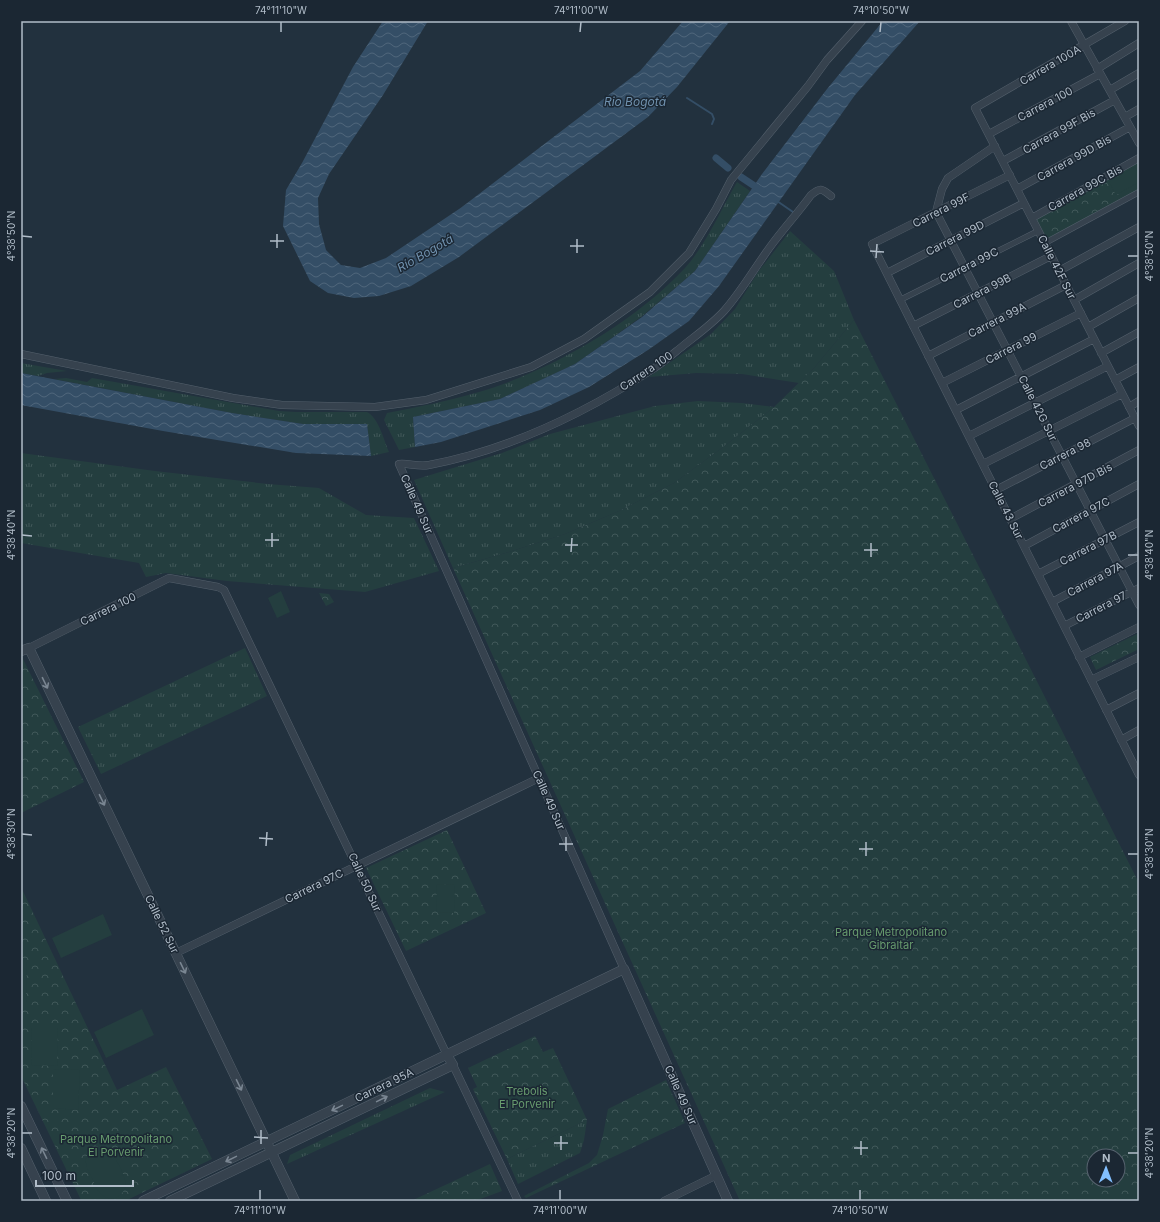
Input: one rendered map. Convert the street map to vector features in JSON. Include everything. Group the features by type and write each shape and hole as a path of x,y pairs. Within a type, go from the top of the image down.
{"street":[{"path":"21,354 233,398 282,405 374,407 426,400 531,367 584,339 650,292 689,253 716,209 731,180 808,86 826,60 862,21"},
{"path":"1071,21 1139,143"},
{"name":"Carrera 100A","path":"975,108 1125,21"},
{"name":"Carrera 100","path":"989,134 1099,71 1139,43"},
{"path":"1110,90 1139,73"},
{"name":"Carrera 99F Bis","path":"1002,161 1115,100"},
{"name":"Calle 42F Sur","path":"975,108 1139,426"},
{"path":"1125,117 1139,109"},
{"name":"Carrera 99D Bis","path":"1017,189 1130,127"},
{"path":"936,212 942,190 948,178 995,146"},
{"name":"Carrera 99C Bis","path":"1032,218 1139,158"},
{"name":"Carrera 99F","path":"872,244 1010,175"},
{"name":"Carrera 100","path":"399,464 406,463 416,466 429,465 482,452 532,435 586,409 654,368 723,312 739,294 770,246 811,195 817,190 823,190 831,196"},
{"path":"1045,243 1139,192"},
{"name":"Carrera 99D","path":"887,273 1024,202"},
{"name":"Calle 42G Sur","path":"936,212 1119,567 1136,590 1139,605"},
{"path":"1059,271 1139,227"},
{"name":"Carrera 99C","path":"900,300 1038,231"},
{"name":"Calle 43 Sur","path":"872,244 1121,740 1137,765 1139,775"},
{"name":"Carrera 99B","path":"914,326 1052,256"},
{"path":"1074,300 1139,263"},
{"name":"Carrera 99A","path":"928,356 1066,285"},
{"path":"1088,327 1139,298"},
{"name":"Carrera 99","path":"942,383 1081,313"},
{"path":"1101,352 1139,332"},
{"path":"956,410 1094,339"},
{"path":"969,436 1108,366"},
{"path":"1115,380 1139,367"},
{"path":"983,464 1122,394"},
{"path":"1129,407 1139,401"},
{"name":"Carrera 98","path":"996,490 1135,418"},
{"name":"Carrera 97D Bis","path":"1010,519 1139,450"},
{"name":"Calle 49 Sur","path":"399,464 728,1201"},
{"name":"Carrera 97C","path":"1024,546 1139,484"},
{"name":"Carrera 97B","path":"1038,574 1139,522"},
{"name":"Carrera 97A","path":"1052,602 1139,556"},
{"name":"Carrera 100","path":"25,650 165,580 175,579 197,583"},
{"name":"Calle 50 Sur","path":"197,583 218,587 224,590 518,1201"},
{"name":"Carrera 97","path":"1064,626 1136,590"},
{"path":"1079,657 1139,628"},
{"name":"Calle 52 Sur","path":"25,650 176,953 295,1201"},
{"path":"1092,680 1139,657"},
{"path":"1106,710 1139,693"},
{"path":"1121,740 1139,730"},
{"name":"Carrera 97C","path":"176,953 539,778"},
{"name":"Carrera 95A","path":"144,1201 624,969"},
{"name":"Carrera 95A","path":"170,1201 453,1065"},
{"path":"21,1106 67,1201"},
{"path":"21,1148 46,1201"},
{"path":"664,1201 717,1175"}],"green space":[{"path":"1139,161 1139,189 1047,239 1035,217"},
{"path":"1135,167 1139,174 1139,182 1116,195 1109,182"},
{"path":"737,182 750,191 695,271 641,317 575,364 500,399 413,417 415,447 399,450 384,420 387,413 479,392 534,372 590,343 641,308 685,268 693,258 707,237"},
{"path":"790,231 834,271 854,320 814,368 799,383 742,374 696,373 649,377 711,334 735,309 758,272"},
{"name":"Parque Metropolitano Gibraltar","path":"854,320 1139,883 1139,1201 740,1201 453,568 565,534 619,511 674,483 774,407 814,368"},
{"path":"21,363 67,371 47,373 38,376 21,373"},
{"path":"66,378 87,382 92,378 279,411 367,412 378,424 389,452 371,456 367,424 303,424 232,413 54,379"},
{"path":"698,401 742,403 774,407 674,483 619,511 565,534 453,568 414,480 502,453 550,434 655,406"},
{"path":"21,453 155,471 268,484 319,488 366,515 414,518 439,571 365,592 227,581 166,573 146,577 139,563 21,543"},
{"path":"281,591 290,612 277,618 268,598"},
{"path":"319,593 329,594 334,602 326,606"},
{"path":"1139,633 1139,649 1096,670 1090,657"},
{"path":"245,648 267,696 101,774 78,727"},
{"path":"23,659 84,782 21,813 21,660"},
{"path":"447,830 486,913 406,951 366,868"},
{"path":"437,884 455,885 454,913 436,912"},
{"name":"Parque Metropolitano El Porvenir","path":"21,887 117,1090 166,1067 212,1159 125,1201 81,1200 21,1076"},
{"path":"103,914 112,935 61,958 52,938"},
{"path":"21,962 27,962 26,1002 21,1002"},
{"path":"142,1009 154,1035 106,1058 94,1032"},
{"path":"32,1028 58,1028 57,1066 31,1065"},
{"name":"Trebolis El Porvenir","path":"535,1036 543,1052 553,1048 587,1120 507,1159 473,1089 477,1087 468,1068"},
{"path":"53,1069 80,1070 78,1110 53,1108"},
{"path":"666,1080 685,1123 526,1198 524,1196 589,1163 597,1155 608,1109"},
{"path":"430,1088 445,1092 287,1164 290,1155"},
{"path":"587,1120 584,1140 580,1153 518,1184 507,1159"},
{"path":"102,1147 108,1149 122,1171 126,1185 123,1192 117,1197 109,1198 101,1194 87,1167 86,1158 91,1151"},
{"path":"490,1164 502,1191 475,1201 411,1201"}],"water":[{"name":"Rio Bogotá","path":"383,21 428,21 383,95 329,174 318,198 319,224 326,250 341,265 360,268 386,258 462,207 640,71 683,21 730,21 677,87 648,117 459,257 411,286 379,296 354,298 328,293 310,281 283,226 286,190 353,67"},
{"path":"883,21 920,21 855,95 719,286 689,321 648,350 589,387 540,410 441,442 415,447 413,417 500,399 575,364 642,317 695,271 762,174 827,89"},
{"path":"21,373 232,413 303,424 367,424 371,456 296,453 21,405"}],"waterway":[{"path":"687,98 712,114 714,119 712,124"},
{"path":"716,158 728,168"},
{"path":"741,177 762,191"},
{"path":"777,201 793,212"}],"water label":[{"name":"Río Bogotá","path":"425,253"}]}
